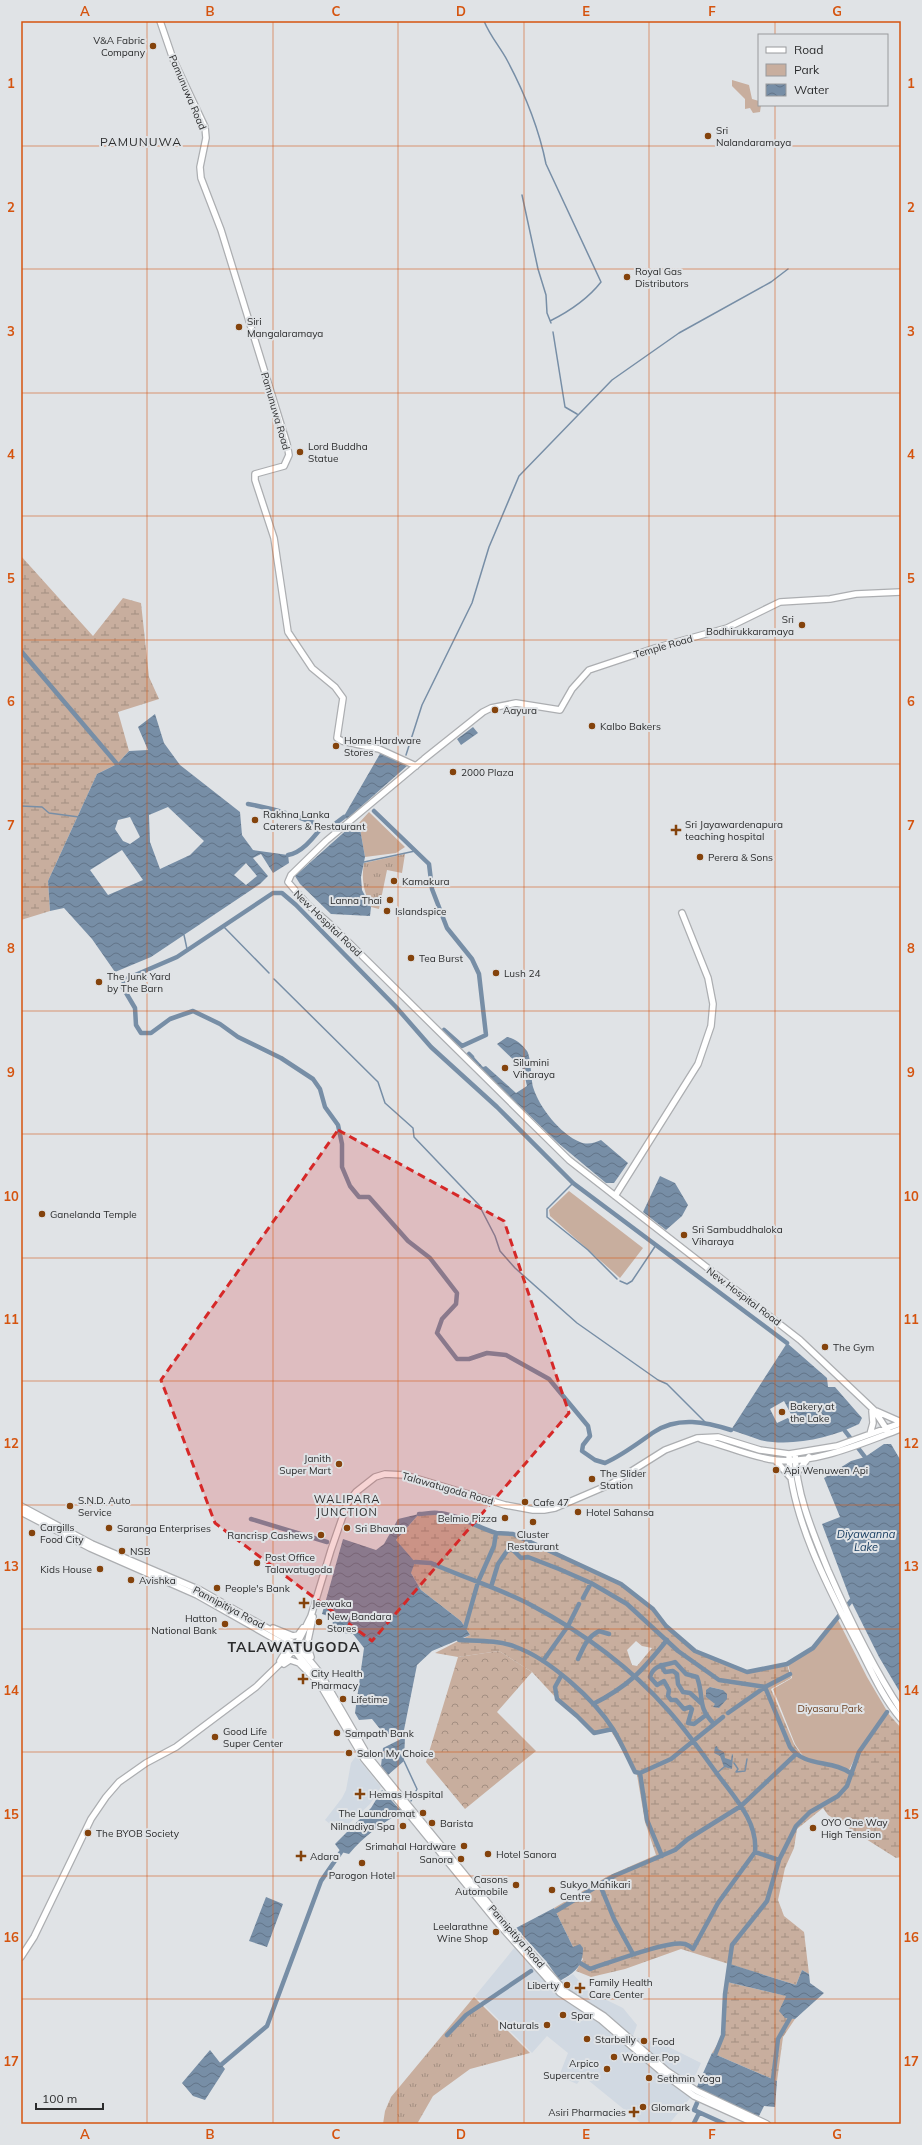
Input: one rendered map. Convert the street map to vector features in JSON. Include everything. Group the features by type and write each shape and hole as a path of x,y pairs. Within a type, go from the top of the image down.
{"main road":[{"name":"Pamunuwa Road","path":"160,21 173,59 205,127 206,138 200,167 201,178 225,240 288,444 289,455 284,466 255,474 255,480 274,538 288,632 312,668 334,687 343,698 337,738 342,741 379,749 416,766"},
{"name":"Temple Road","path":"560,710 572,690 589,670 606,663 655,648 727,628 780,602 830,599 856,594 901,592"},
{"name":"New Hospital Road","path":"560,710 516,703 492,708 416,766 314,852 291,875 289,884 308,905 330,924 568,1160 800,1340 867,1402 886,1432"},
{"path":"615,1196 698,1064 711,1026 713,1004 708,978 682,913"},
{"path":"870,1434 873,1423 873,1410 901,1423"},
{"name":"Talawatugoda Road","path":"296,1648 314,1609 331,1550 347,1504 356,1492 376,1477 385,1474 405,1474 506,1505 533,1510 544,1510 555,1508 611,1484 665,1450 697,1438 718,1438 760,1450 792,1456 809,1457 886,1432 901,1423"},
{"name":"Talawatugoda Road","path":"860,1441 870,1434 901,1429"},
{"name":"Talawatugoda Road","path":"697,1438 775,1460 838,1448"},
{"path":"792,1456 811,1528 841,1605"},
{"path":"792,1456 791,1478 805,1527 883,1693 901,1719"},
{"path":"796,1474 809,1457"},
{"path":"775,1460 791,1478"},
{"name":"Pannipitiya Road","path":"21,1506 92,1544 200,1590 263,1625 296,1648 317,1669 368,1756 506,1925 566,1992 604,2016 667,2071 697,2092 767,2124"},
{"name":"Pannipitiya Road","path":"21,1512 90,1548 198,1595 296,1648 319,1683 358,1752 509,1935 560,1993 601,2020 664,2074 694,2096 756,2124"},
{"path":"263,1625 296,1636 301,1632 314,1609"},
{"path":"314,1609 307,1645 317,1669"},
{"path":"848,1619 876,1670 901,1710"},
{"path":"269,1634 286,1651 272,1673"},
{"path":"272,1673 296,1648"},
{"path":"21,1957 34,1938 91,1819 106,1797 119,1782 146,1763 176,1747 272,1673 294,1660 319,1683"}],"highlighted area":[{"path":"338,1130 504,1221 569,1413 372,1641 215,1523 161,1380"}],"shaded area":[{"name":"Hemas Hospital","path":"356,1756 381,1787 370,1804 340,1832 325,1820 342,1798 346,1790 351,1763"},
{"path":"515,1947 558,1995 599,2023 662,2077 691,2097 669,2124 642,2124 583,2076 577,2084 559,2076 568,2053 547,2036 532,2053 475,1996"},
{"path":"573,1974 588,1991 623,2008 637,2025 633,2036 669,2047 701,2063 691,2085 669,2069 605,2014 568,1990 560,1982"}],"green space":[{"path":"732,80 749,85 752,99 758,101 758,106 761,106 760,112 753,113 750,108 745,109 745,99 732,86"},
{"path":"21,556 93,636 123,598 141,603 149,677 159,699 118,712 129,751 117,764 97,774 48,881 50,911 21,920"},
{"path":"369,812 405,847 396,853 365,857 359,823"},
{"path":"405,854 402,873 387,870 379,909 371,907 364,886 364,863"},
{"path":"569,1191 643,1248 620,1278 550,1216 549,1210"},
{"path":"439,1513 449,1515 493,1531 513,1534 621,1584 653,1609 666,1626 695,1651 747,1672 787,1664 791,1678 771,1689 794,1744 805,1760 828,1764 849,1772 859,1752 887,1712 901,1728 901,1857 896,1858 828,1815 823,1808 797,1829 794,1848 785,1868 778,1900 784,1916 804,1932 809,1974 802,1970 796,1985 681,1949 625,1969 591,1977 576,1971 583,1959 573,1947 554,1908 608,1876 656,1855 645,1822 637,1775 611,1731 594,1733 557,1699 532,1672 499,1651 458,1657 435,1653 470,1635 461,1621 421,1590 411,1573 396,1540 419,1514","holes":["636,1641 642,1646 652,1648 637,1666 632,1665 627,1650","710,1687 723,1690 719,1708 713,1706 715,1705"]},
{"name":"Diyasaru Park","path":"838,1620 867,1677 887,1711 858,1752 849,1770 829,1763 805,1759 795,1744 773,1689 792,1678 788,1665 814,1649"},
{"path":"499,1651 532,1672 497,1712 536,1751 465,1809 426,1762 458,1657"},
{"path":"727,1982 787,1996 785,2018 795,2019 783,2037 777,2081 712,2053 723,2035"},
{"path":"474,1997 530,2053 470,2069 433,2096 417,2124 383,2124 385,2111 391,2097"}],"water":[{"path":"155,714 164,743 180,765 240,812 242,835 253,850 288,855 289,863 273,873 261,854 253,858 268,876 260,884 151,957 115,972 92,939 64,908 50,911 48,881 97,774 117,764 129,751 148,750 138,727","holes":["168,807 204,841 190,855 160,869 150,842 149,815","130,817 140,837 130,844 123,841 115,829 118,820","122,850 143,880 108,895 90,870","246,863 257,876 246,885 234,875"]},
{"path":"473,727 478,733 461,745 457,739"},
{"path":"381,752 407,766 347,819 344,816"},
{"path":"359,823 365,857 361,877 362,890 371,907 370,916 331,914 300,884 295,876 351,826"},
{"path":"507,1037 518,1042 527,1051 533,1087 540,1103 551,1119 565,1133 580,1142 591,1143 601,1140 628,1163 614,1183 606,1183 558,1143 470,1058 473,1056 483,1067 486,1066 516,1093 527,1086 523,1069 497,1044"},
{"path":"660,1176 675,1183 688,1205 682,1216 666,1230 643,1212"},
{"path":"787,1343 827,1378 828,1387 835,1387 862,1418 859,1424 848,1429 824,1437 798,1442 772,1442 760,1440 731,1430","holes":["784,1401 792,1416 777,1423 770,1409"]},
{"name":"Diyawanna Lake","path":"884,1444 891,1444 901,1461 901,1694 879,1657 851,1601 822,1524 840,1517 824,1478 851,1461 865,1457"},
{"path":"419,1514 396,1540 415,1562 411,1573 421,1590 461,1621 470,1635 432,1651 417,1665 404,1730 381,1736 380,1729 372,1719 359,1720 355,1713 364,1648 353,1634 330,1632 334,1618 322,1614 343,1539 376,1550 384,1544 398,1519"},
{"path":"710,1687 723,1690 727,1694 727,1699 719,1708 713,1707 715,1704 706,1697 706,1690"},
{"path":"405,1737 404,1761 388,1775 381,1766 383,1748"},
{"path":"717,1746 718,1749 724,1752 725,1758 731,1760 732,1754 733,1755 732,1769 724,1767 720,1756 714,1753 715,1747"},
{"path":"382,1790 402,1812 373,1831 349,1854 341,1852 335,1844 371,1808"},
{"path":"266,1897 283,1904 267,1947 249,1941"},
{"path":"554,1908 573,1947 580,1944 583,1948 583,1955 580,1964 574,1972 560,1981 546,1961 516,1928"},
{"path":"730,1964 796,1985 802,1970 809,1974 810,1983 824,1993 795,2019 785,2018 779,2011 786,1996 727,1982"},
{"path":"210,2050 225,2069 205,2100 193,2096 182,2083"},
{"path":"712,2053 777,2081 775,2107 764,2106 758,2118 696,2089"}],"waterway":[{"path":"484,21 489,32 507,60 519,85 535,124 546,164 601,282 578,304 550,321"},
{"path":"522,195 538,269 546,295 547,313 551,323"},
{"path":"406,755 422,705 472,603 489,547 519,476 612,380 679,333 771,282 788,269"},
{"path":"553,332 565,407 577,414"},
{"path":"21,651 117,764"},
{"path":"248,804 289,814 328,829 344,817"},
{"path":"21,806 42,807 49,813 79,817"},
{"path":"374,811 429,864 432,889 447,928 472,959 479,974 486,1035 462,1046 444,1030"},
{"path":"288,855 293,854 303,848 322,827"},
{"path":"364,862 415,851"},
{"path":"731,1430 702,1423 682,1422 673,1424 654,1432 624,1453 605,1463 595,1460 582,1451 583,1445 590,1436 588,1426 549,1379 506,1355 487,1353 469,1359 457,1359 437,1333 442,1319 456,1304 457,1293 430,1258 408,1241 369,1197 359,1197 350,1186 342,1167 342,1144 338,1125 325,1107 320,1089 313,1079 281,1058 238,1037 220,1024 193,1011 170,1019 151,1033 141,1033 136,1025 135,1008 122,986 126,979 177,957 273,893 282,893 296,905 396,1007 431,1047 497,1107 573,1183 787,1343"},
{"path":"223,926 269,973"},
{"path":"184,935 187,949"},
{"path":"274,979 378,1082 385,1103 413,1128 414,1137 479,1205 495,1236 500,1251 515,1268 577,1323 658,1380 667,1384 705,1422"},
{"path":"469,1054 472,1057"},
{"path":"573,1183 547,1209 547,1217 588,1250 617,1279"},
{"path":"620,1281 627,1284 632,1281 656,1245"},
{"path":"845,1431 865,1457"},
{"path":"419,1514 433,1513 451,1515 496,1533 494,1546 478,1582 465,1628"},
{"path":"251,1519 327,1542"},
{"path":"496,1533 513,1534 621,1584 653,1609 666,1626 695,1651 747,1672 787,1664 813,1648 851,1601"},
{"path":"491,1587 498,1564 507,1551 512,1549 521,1558 528,1557 591,1583 627,1604 678,1651 719,1680 765,1687 790,1747 796,1754 811,1761 836,1766 852,1774"},
{"path":"415,1562 431,1563 519,1599 569,1627 621,1665 638,1679 675,1718 738,1802 749,1821 755,1841 755,1852 718,1903 693,1949 685,1944 666,1945 624,1957 590,1969 580,1963"},
{"path":"583,1598 591,1583"},
{"path":"543,1661 568,1626 579,1604"},
{"path":"578,1659 586,1643 591,1637 599,1631 609,1634"},
{"path":"459,1640 488,1641 516,1647 529,1653 556,1670 583,1693 605,1717 616,1734 635,1772 640,1773 671,1759 723,1717"},
{"path":"593,1704 626,1684 643,1669 667,1640"},
{"path":"706,1715 694,1724 688,1723 692,1709 690,1707 684,1709 676,1700 671,1700 668,1696 669,1690 664,1681 657,1685 650,1677 654,1670 660,1666 675,1662 686,1674 697,1677 703,1707 708,1717 714,1724"},
{"path":"661,1665 665,1672 673,1671 677,1674 678,1684 683,1692 690,1693 701,1703"},
{"path":"728,1713 765,1687 790,1674"},
{"path":"561,1676 555,1687 557,1699 594,1733 613,1729"},
{"path":"715,2055 723,2035 725,1994 732,1945 767,1901 779,1860 796,1826 810,1812 838,1796 847,1786 859,1752 887,1712"},
{"path":"556,1911 614,1876 675,1850 688,1839 741,1806 795,1755"},
{"path":"734,1763 738,1769 736,1772 745,1771 747,1759"},
{"path":"404,1761 417,1789 411,1801"},
{"path":"717,1773 724,1767"},
{"path":"640,1773 647,1820 662,1856"},
{"path":"399,1809 402,1812"},
{"path":"222,2064 267,2026 321,1881 341,1852"},
{"path":"755,1852 779,1860"},
{"path":"600,1885 614,1919 633,1954"},
{"path":"447,2035 466,2015 531,1971"},
{"path":"773,2079 778,2039 790,2018"},
{"path":"697,2103 694,2110 725,2124"},
{"path":"694,2123 699,2113"}],"place":[{"name":"V&A Fabric Company","path":"153,46"},
{"name":"Sri Nalandaramaya","path":"708,136"},
{"name":"Royal Gas Distributors","path":"627,277"},
{"name":"Siri Mangalaramaya","path":"239,327"},
{"name":"Lord Buddha Statue","path":"300,452"},
{"name":"Sri Bodhirukkaramaya","path":"802,625"},
{"name":"Aayura","path":"495,710"},
{"name":"Kalbo Bakers","path":"592,726"},
{"name":"Home Hardware Stores","path":"336,746"},
{"name":"2000 Plaza","path":"453,772"},
{"name":"Rakhna Lanka Caterers & Restaurant","path":"255,820"},
{"name":"Sri Jayawardenapura teaching hospital","path":"676,830"},
{"name":"Perera & Sons","path":"700,857"},
{"name":"Kamakura","path":"394,881"},
{"name":"Lanna Thai","path":"390,900"},
{"name":"Islandspice","path":"387,911"},
{"name":"Tea Burst","path":"411,958"},
{"name":"Lush 24","path":"496,973"},
{"name":"The Junk Yard by The Barn","path":"99,982"},
{"name":"Silumini Viharaya","path":"505,1068"},
{"name":"Ganelanda Temple","path":"42,1214"},
{"name":"Sri Sambuddhaloka Viharaya","path":"684,1235"},
{"name":"The Gym","path":"825,1347"},
{"name":"Bakery at the Lake","path":"782,1412"},
{"name":"Janith Super Mart","path":"339,1464"},
{"name":"Api Wenuwen Api","path":"776,1470"},
{"name":"The Slider Station","path":"592,1479"},
{"name":"Cafe 47","path":"525,1502"},
{"name":"S.N.D. Auto Service","path":"70,1506"},
{"name":"Hotel Sahansa","path":"578,1512"},
{"name":"Belmio Pizza","path":"505,1518"},
{"name":"Cluster Restaurant","path":"533,1522"},
{"name":"Saranga Enterprises","path":"109,1528"},
{"name":"Sri Bhavan","path":"347,1528"},
{"name":"Cargills Food City","path":"32,1533"},
{"name":"Rancrisp Cashews","path":"321,1535"},
{"name":"NSB","path":"122,1551"},
{"name":"Post Office Talawatugoda","path":"257,1563"},
{"name":"Kids House","path":"100,1569"},
{"name":"Avishka","path":"131,1580"},
{"name":"People's Bank","path":"217,1588"},
{"name":"Jeewaka","path":"304,1603"},
{"name":"New Bandara Stores","path":"319,1622"},
{"name":"Hatton National Bank","path":"225,1624"},
{"name":"City Health Pharmacy","path":"303,1679"},
{"name":"Lifetime","path":"343,1699"},
{"name":"Sampath Bank","path":"337,1733"},
{"name":"Good Life Super Center","path":"215,1737"},
{"name":"Salon My Choice","path":"349,1753"},
{"name":"Hemas Hospital","path":"360,1794"},
{"name":"The Laundromat","path":"423,1813"},
{"name":"Barista","path":"432,1823"},
{"name":"Nilnadiya Spa","path":"403,1826"},
{"name":"OYO One Way High Tension","path":"813,1828"},
{"name":"The BYOB Society","path":"88,1833"},
{"name":"Srimahal Hardware","path":"464,1846"},
{"name":"Hotel Sanora","path":"488,1854"},
{"name":"Adara","path":"301,1856"},
{"name":"Sanora","path":"461,1859"},
{"name":"Parogon Hotel","path":"362,1863"},
{"name":"Casons Automobile","path":"516,1885"},
{"name":"Sukyo Mahikari Centre","path":"552,1890"},
{"name":"Leelarathne Wine Shop","path":"496,1932"},
{"name":"Liberty","path":"567,1985"},
{"name":"Family Health Care Center","path":"580,1988"},
{"name":"Spar","path":"563,2015"},
{"name":"Naturals","path":"547,2025"},
{"name":"Starbelly","path":"587,2039"},
{"name":"Food","path":"644,2041"},
{"name":"Wonder Pop","path":"614,2057"},
{"name":"Arpico Supercentre","path":"607,2069"},
{"name":"Sethmin Yoga","path":"649,2078"},
{"name":"Glomark","path":"643,2107"},
{"name":"Asiri Pharmacies","path":"634,2112"}],"district":[{"name":"PAMUNUWA","path":"141,142"},
{"name":"WALIPARA JUNCTION","path":"347,1505"},
{"name":"TALAWATUGODA","path":"294,1647"}]}
